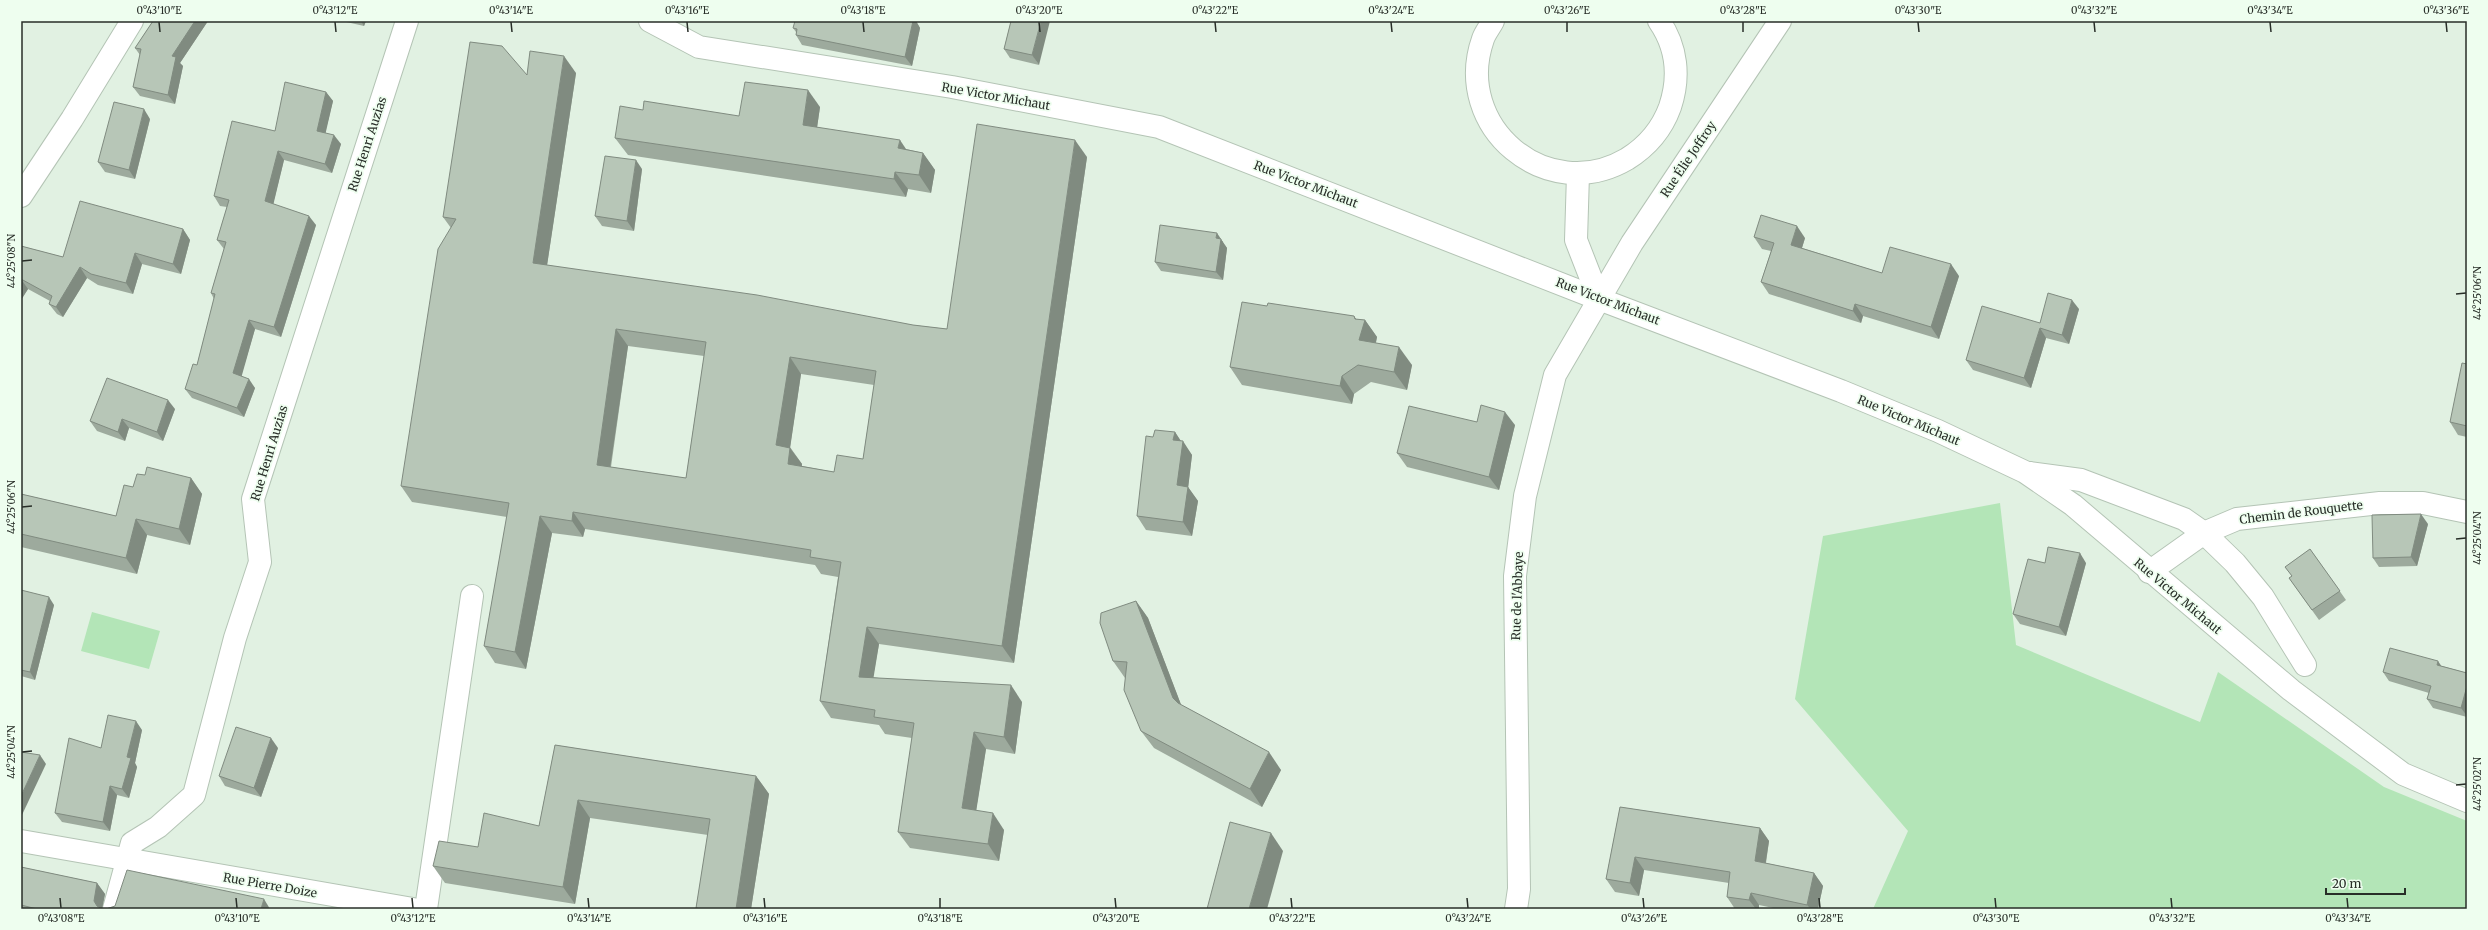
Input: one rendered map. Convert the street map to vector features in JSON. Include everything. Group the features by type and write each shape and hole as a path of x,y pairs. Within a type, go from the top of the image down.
{"street":[{"path":"21,196 72,119 132,21"},
{"name":"Rue Henri Auzias","path":"114,909 132,843 158,827 194,795 235,638 260,562 253,500 407,21"},
{"name":"Rue Victor Michaut","path":"650,21 699,47 952,88 1158,127 1599,299 1677,327 1938,431 2025,472 2073,505 2149,572 2291,690 2404,774 2467,801"},
{"path":"1493,21 1483,39 1477,73 1482,107 1500,138 1518,155 1550,170 1578,174 1612,168 1642,150 1664,123 1676,90 1677,71 1670,38 1659,21"},
{"name":"Rue Élie Joffroy","path":"1599,299 1632,243 1780,21"},
{"path":"1578,174 1576,240 1599,299"},
{"name":"Rue de l'Abbaye","path":"1516,909 1519,889 1515,576 1524,496 1555,375 1599,299"},
{"path":"2025,472 2081,480 2184,519 2204,533 2235,563 2263,597 2305,664"},
{"name":"Chemin de Rouquette","path":"2149,572 2204,533 2237,519 2380,503 2422,503 2467,512"},
{"path":"426,909 472,596"},
{"name":"Rue Pierre Doize","path":"21,841 413,909"}],"green space":[{"path":"2000,503 2016,645 2200,722 2218,672 2384,787 2467,821 2467,909 1873,909 1908,831 1795,699 1823,536"},
{"path":"92,612 160,631 149,669 81,651"}],"building":[{"path":"153,21 195,21 172,56 176,57 168,95 133,87 141,49 135,48"},
{"path":"795,21 913,21 905,57 796,35 797,29 793,28"},
{"path":"1011,21 1041,21 1032,55 1004,49"},
{"path":"470,42 502,46 527,75 530,51 564,56 533,263 757,295 913,325 947,329 977,124 1075,140 1002,646 867,627 859,677 1011,685 1004,737 974,732 962,808 993,813 988,844 898,832 914,723 874,717 875,710 820,701 841,562 810,557 811,550 573,512 572,521 540,516 515,652 484,646 509,503 401,486 438,249 456,219 443,217","holes":["616,329 706,342 686,478 597,465","790,357 876,371 863,459 837,455 834,472 788,464 790,448 776,445"]},
{"path":"285,82 326,92 317,131 334,135 325,164 278,151 265,201 309,216 274,327 249,320 233,373 249,379 237,408 185,389 193,364 197,365 215,294 211,293 226,242 217,240 229,200 214,196 232,121 275,131"},
{"path":"745,82 808,90 803,125 900,140 898,148 923,153 919,175 895,172 894,179 615,138 620,106 643,110 644,101 739,116"},
{"path":"114,102 144,109 129,170 98,162"},
{"path":"605,156 636,160 627,221 595,216"},
{"path":"80,201 183,229 173,264 135,253 126,283 91,274 80,267 56,307 49,304 52,296 21,279 21,246 63,257"},
{"path":"1761,215 1797,226 1791,245 1882,273 1890,247 1951,264 1931,327 1855,304 1853,311 1761,282 1774,243 1754,237"},
{"path":"1160,225 1217,233 1216,238 1221,239 1216,272 1155,262"},
{"path":"2048,293 2072,300 2062,335 2040,328 2024,378 1966,360 1982,306 2040,323"},
{"path":"1242,302 1267,306 1268,303 1354,316 1355,319 1365,320 1359,340 1399,347 1394,372 1358,365 1342,376 1340,386 1230,367"},
{"path":"2462,363 2467,364 2467,426 2450,422"},
{"path":"107,378 168,400 157,432 122,419 118,432 90,421"},
{"path":"1481,405 1505,412 1489,477 1397,453 1409,406 1477,422"},
{"path":"1155,430 1175,432 1173,440 1183,441 1177,485 1188,487 1183,522 1137,516 1146,436 1153,437"},
{"path":"147,467 191,478 179,529 136,519 126,558 21,534 21,494 116,516 124,485 133,487 137,474 145,475"},
{"path":"2421,514 2411,557 2373,558 2372,515"},
{"path":"2048,547 2080,553 2059,627 2013,614 2028,559 2045,563"},
{"path":"2310,549 2340,591 2312,610 2289,578 2292,576 2285,567"},
{"path":"21,590 49,597 30,672 21,670"},
{"path":"1136,601 1173,698 1178,703 1269,752 1250,789 1141,731 1124,690 1127,662 1113,661 1100,623 1101,613"},
{"path":"2390,648 2438,661 2437,665 2467,673 2467,686 2461,708 2427,699 2431,686 2383,672"},
{"path":"108,715 136,721 127,757 131,758 122,789 110,786 103,822 55,813 69,738 101,748"},
{"path":"236,727 271,738 254,788 219,776"},
{"path":"555,745 756,776 736,909 696,908 710,819 578,800 563,887 433,866 439,841 478,847 484,813 539,826"},
{"path":"21,752 40,755 21,796"},
{"path":"1620,807 1760,828 1755,861 1814,873 1807,905 1751,893 1749,900 1727,897 1730,872 1635,857 1630,883 1606,879"},
{"path":"1230,822 1271,833 1249,909 1207,909"},
{"path":"21,867 97,883 94,901 97,906 102,909 37,909 21,905"},
{"path":"127,870 264,899 261,909 106,909 115,906"}]}
